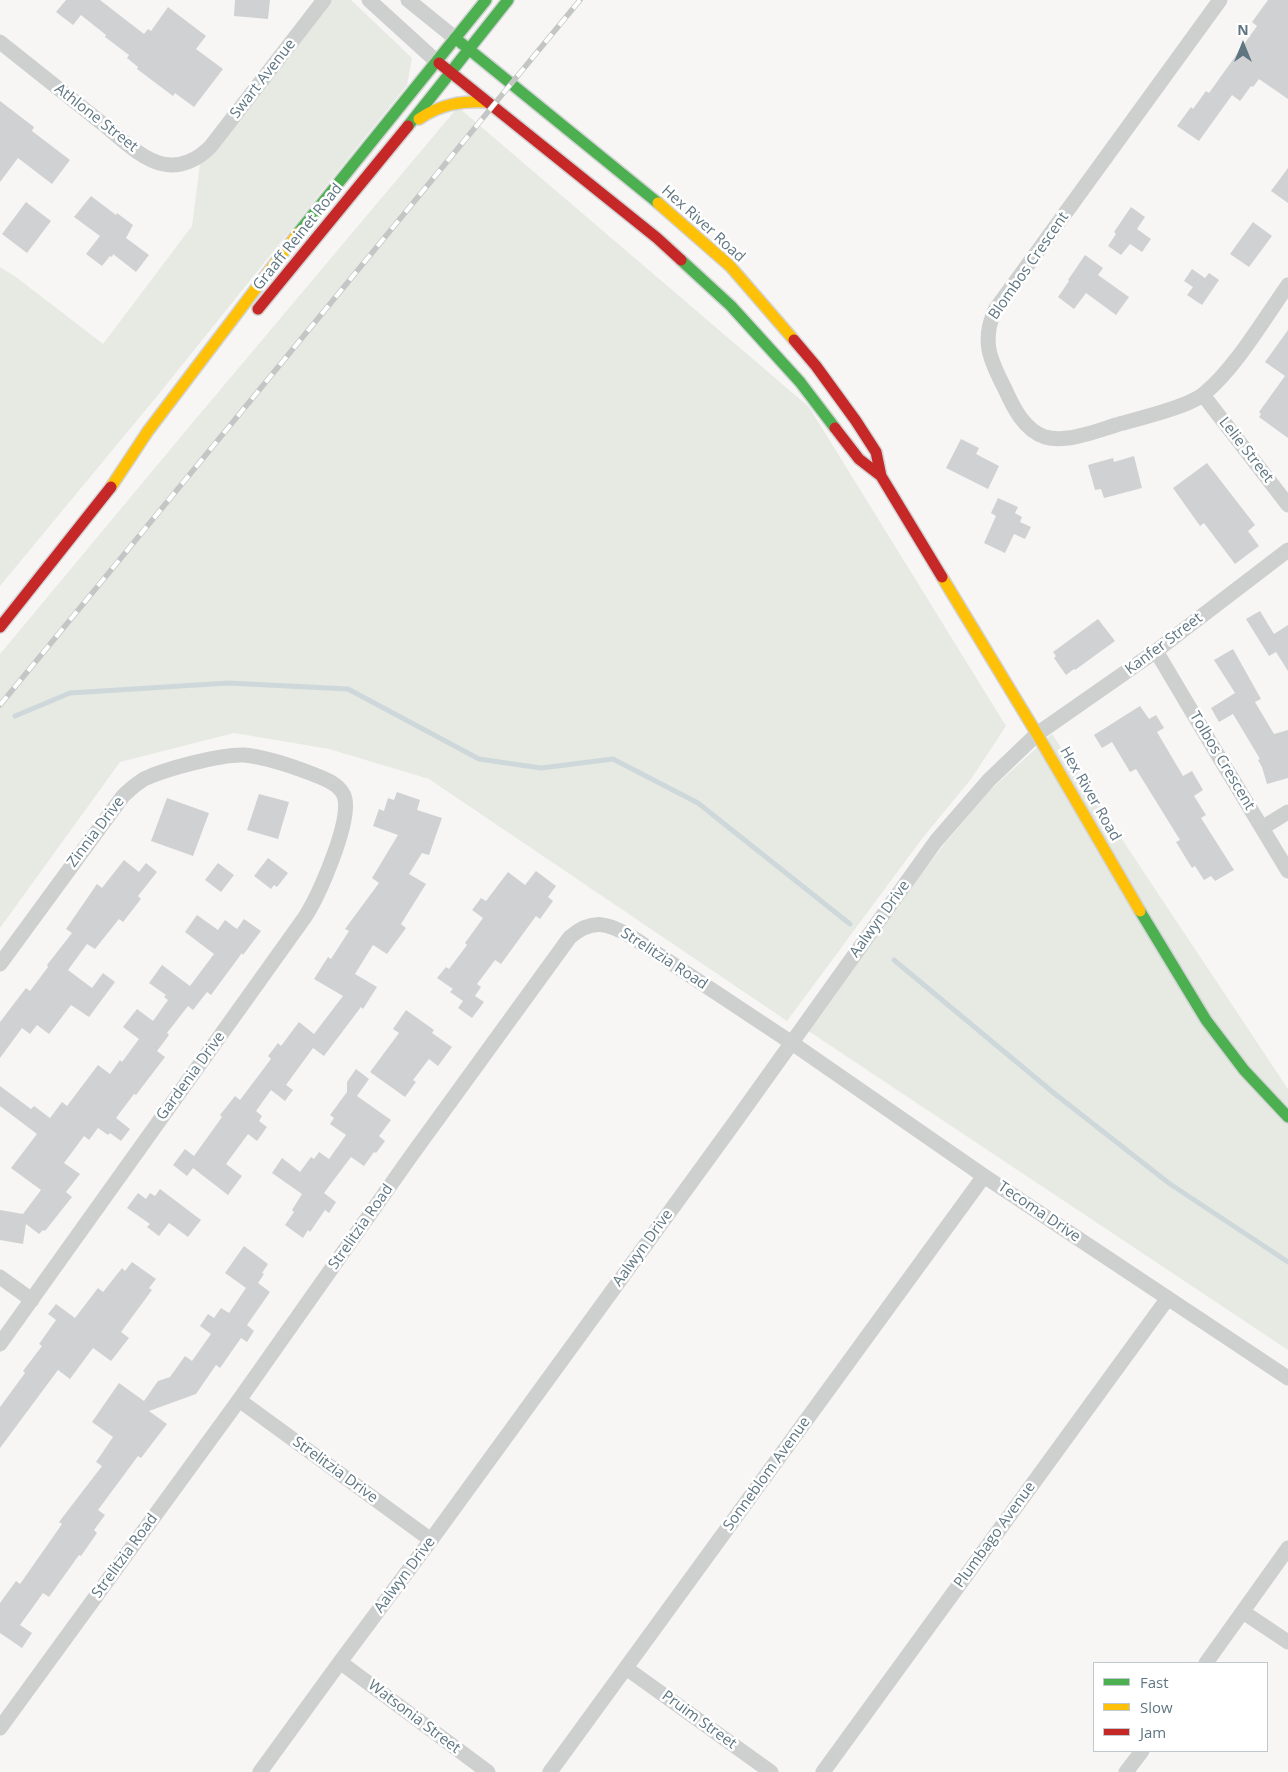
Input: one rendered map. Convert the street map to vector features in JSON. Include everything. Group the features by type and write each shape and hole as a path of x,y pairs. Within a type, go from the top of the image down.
{"street":[{"name":"Swart Avenue","path":"202,156 324,0"},
{"path":"369,0 436,61"},
{"path":"408,0 454,38"},
{"name":"Graaff Reinet Road","path":"0,627 109,490 148,431 310,218 486,0"},
{"name":"Graaff Reinet Road","path":"253,315 407,128 508,0"},
{"path":"493,36 501,19 516,0"},
{"name":"Blombos Crescent","path":"1220,0 994,310 987,333 987,343 992,364 1010,400 1031,429 1045,437 1057,439 1082,435 1157,413 1203,395 1231,366 1288,285"},
{"name":"Hex River Road","path":"454,38 680,220 730,266 816,366 876,452 881,476 1037,734 1166,956 1206,1020 1244,1070 1288,1117"},
{"name":"Athlone Street","path":"0,42 134,149 151,159 162,164 172,165 186,163 202,156"},
{"path":"494,56 502,77"},
{"name":"Hex River Road","path":"436,61 657,238 731,306 800,382 859,459 881,476"},
{"path":"407,128 435,108 447,103 464,101 487,102"},
{"name":"Graaff Reinet Road","path":"109,490 134,464 197,385"},
{"name":"Lelie Street","path":"1203,395 1288,505"},
{"name":"Kanfer Street","path":"1037,734 1156,650 1288,550"},
{"name":"Tolbos Crescent","path":"1156,650 1288,871"},
{"name":"Aalwyn Drive","path":"260,1772 432,1540 936,841 989,780 1016,752 1037,734"},
{"name":"Zinnia Drive","path":"0,964 123,796 144,779 195,763 224,756 243,755 293,767 323,778 343,793"},
{"name":"Gardenia Drive","path":"0,1344 317,898 339,838 345,809 343,793"},
{"path":"1262,828 1288,812"},
{"name":"Strelitzia Road","path":"0,1728 239,1400 411,1156 570,938 579,930 597,924 616,928 792,1043"},
{"name":"Tecoma Drive","path":"792,1043 984,1176 1288,1378"},
{"name":"Sonneblom Avenue","path":"550,1772 984,1176"},
{"path":"0,1277 32,1300"},
{"name":"Plumbago Avenue","path":"822,1772 1168,1298"},
{"name":"Strelitzia Drive","path":"239,1400 432,1540"},
{"path":"1207,1662 1288,1548"},
{"path":"1243,1612 1288,1642"},
{"name":"Watsonia Street","path":"340,1662 488,1772"},
{"name":"Pruim Street","path":"626,1668 771,1772"},
{"path":"1126,1772 1141,1752"}],"shaded area":[{"path":"324,0 351,0 412,58 407,85 158,395 0,586 0,267 16,277 103,344 192,226 201,156"},
{"path":"458,107 809,407 1006,726 971,779 921,840 787,1021 429,779 329,749 234,733 120,762 0,928 0,654"},
{"path":"1052,734 1288,1089 1288,1350 804,1028 946,842 990,790"}],"building":[{"path":"66,0 100,0 144,34 148,29 151,31 168,7 206,36 196,49 223,69 194,107 175,93 173,96 137,69 138,67 127,58 129,55 105,37 106,35 81,15 73,25 56,12"},
{"path":"235,0 270,0 268,19 234,16"},
{"path":"1268,0 1288,0 1288,99 1259,79 1240,101 1232,95 1199,141 1177,126 1206,91 1209,93 1257,26 1252,22"},
{"path":"0,101 34,127 32,131 70,160 52,184 18,158 0,182"},
{"path":"1288,168 1288,203 1271,191"},
{"path":"91,196 133,225 126,238 149,255 136,272 113,254 102,266 86,254 100,236 74,217"},
{"path":"26,202 51,221 27,253 2,234"},
{"path":"1131,207 1145,217 1137,229 1151,239 1142,252 1130,244 1121,255 1108,246 1116,234 1114,232"},
{"path":"1253,222 1272,236 1249,267 1230,254"},
{"path":"1085,255 1103,268 1098,275 1129,297 1116,315 1086,293 1074,309 1058,297"},
{"path":"1192,269 1205,278 1209,273 1219,280 1202,305 1187,295 1193,287 1184,281"},
{"path":"1288,330 1288,438 1259,417 1261,414 1259,412 1285,376 1265,362"},
{"path":"961,439 979,448 976,454 999,466 988,489 946,468"},
{"path":"1134,456 1142,488 1104,498 1101,489 1095,490 1088,465 1113,458 1114,462"},
{"path":"1207,463 1255,525 1248,531 1259,546 1235,564 1204,523 1200,526 1173,488"},
{"path":"998,498 1018,507 1015,513 1022,517 1020,522 1031,527 1025,539 1014,534 1005,553 984,543 996,516 991,513"},
{"path":"1260,611 1274,634 1288,625 1288,671 1276,652 1269,656 1246,619"},
{"path":"1098,619 1115,641 1066,675 1054,658 1056,656 1053,652"},
{"path":"1233,649 1261,699 1255,702 1274,734 1288,730 1288,778 1267,784 1258,760 1260,759 1233,714 1219,722 1211,708 1235,693 1214,660"},
{"path":"1140,706 1149,719 1156,715 1164,728 1157,732 1183,776 1192,771 1203,790 1194,796 1206,815 1201,818 1234,870 1215,881 1211,876 1204,880 1195,866 1192,868 1176,842 1180,840 1136,769 1130,772 1112,742 1102,748 1094,735"},
{"path":"397,792 420,800 417,810 442,818 429,855 422,853 409,874 426,884 401,924 406,928 387,954 373,945 355,974 377,987 363,1009 361,1007 324,1056 313,1048 286,1085 293,1090 285,1101 271,1090 256,1111 262,1116 259,1121 267,1127 257,1141 248,1134 226,1164 242,1176 228,1195 193,1168 187,1176 173,1165 185,1149 194,1156 222,1117 220,1115 235,1096 240,1100 271,1059 268,1056 278,1043 281,1046 299,1022 314,1034 343,996 314,979 328,957 331,959 349,931 345,929 379,883 372,878 398,835 373,826 379,809 384,811 388,798 394,800"},
{"path":"259,794 289,802 278,839 247,830"},
{"path":"167,798 209,813 193,856 151,841"},
{"path":"268,858 288,873 277,887 274,885 271,889 254,876"},
{"path":"124,860 139,872 146,863 157,872 138,896 141,899 123,922 119,919 95,949 87,944 68,970 92,988 103,973 115,982 89,1017 71,1005 49,1034 37,1025 30,1034 22,1028 0,1058 0,1022 26,988 30,991 72,933 66,929 97,884 102,888"},
{"path":"218,863 234,875 221,892 205,880"},
{"path":"536,871 556,886 548,897 553,901 540,919 536,916 501,964 495,960 477,984 481,987 475,996 484,1002 472,1018 458,1008 463,1001 450,992 453,989 437,978 446,967 449,969 467,945 465,943 483,918 472,910 481,898 486,901 508,872 525,885"},
{"path":"197,915 218,930 225,920 237,929 244,919 261,931 211,995 207,992 193,1010 188,1006 167,1033 169,1035 157,1051 165,1057 116,1118 130,1129 121,1141 110,1133 108,1135 98,1128 89,1140 84,1136 64,1163 80,1174 66,1192 72,1197 45,1231 43,1230 39,1234 26,1224 23,1244 0,1240 0,1210 23,1214 41,1190 11,1168 37,1134 0,1106 0,1086 31,1109 34,1106 50,1118 62,1102 67,1106 98,1065 110,1074 120,1060 122,1062 139,1039 123,1027 137,1009 153,1021 168,1000 164,997 166,995 149,983 162,965 190,986 214,954 185,932"},
{"path":"406,1010 434,1030 432,1033 452,1047 438,1066 429,1059 413,1080 416,1082 405,1097 370,1072 399,1033 393,1029"},
{"path":"356,1069 369,1079 357,1096 391,1120 379,1136 385,1141 364,1166 351,1157 324,1193 336,1202 329,1213 325,1210 310,1232 308,1230 303,1238 285,1225 294,1212 292,1210 302,1194 272,1173 282,1158 300,1172 311,1157 314,1159 319,1152 329,1159 346,1135 330,1124 334,1118 330,1115 347,1092 347,1082"},
{"path":"160,1189 201,1220 188,1237 169,1223 159,1236 147,1227 150,1224 127,1208 138,1193 146,1199 150,1193 155,1196"},
{"path":"244,1246 268,1264 258,1283 270,1292 247,1325 254,1331 247,1342 241,1338 220,1368 216,1365 196,1394 149,1411 167,1424 141,1458 138,1456 98,1510 105,1515 94,1530 97,1533 81,1556 79,1555 49,1597 43,1593 20,1625 32,1633 22,1648 0,1633 0,1603 16,1581 20,1584 62,1524 59,1522 102,1466 96,1462 113,1437 92,1422 119,1383 144,1401 158,1381 170,1377 185,1356 192,1361 211,1334 200,1326 208,1314 214,1318 221,1308 229,1313 246,1288 225,1273"},
{"path":"132,1262 156,1279 149,1288 152,1290 121,1332 129,1338 111,1361 93,1348 70,1379 58,1370 0,1448 0,1407 25,1373 23,1371 42,1346 39,1344 56,1320 48,1314 56,1304 75,1318 98,1288 103,1292 122,1268 125,1271"}],"waterway":[{"path":"15,716 70,693 228,683 348,689 479,759 541,768 613,759 698,803 850,924"},
{"path":"894,960 1055,1094 1170,1184 1288,1262"}],"railway":[{"path":"0,705 580,0"}],"traffic: fast":[{"path":"298,233 486,0"},
{"path":"408,126 508,0"},
{"path":"455,38 658,203"},
{"path":"681,260 731,306 800,382 835,428"},
{"path":"1140,911 1206,1020 1244,1070 1288,1117"}],"traffic: slow":[{"path":"419,119 443,107 468,102 487,102"},
{"path":"658,203 730,266 794,340"},
{"path":"111,487 148,431 298,233"},
{"path":"942,577 1037,734 1140,911"}],"traffic: jam":[{"path":"439,63 657,238 681,260"},
{"path":"258,309 408,126"},
{"path":"794,340 816,366 876,452 881,476 942,577"},
{"path":"835,428 859,459 881,476"},
{"path":"0,627 111,487"}]}
